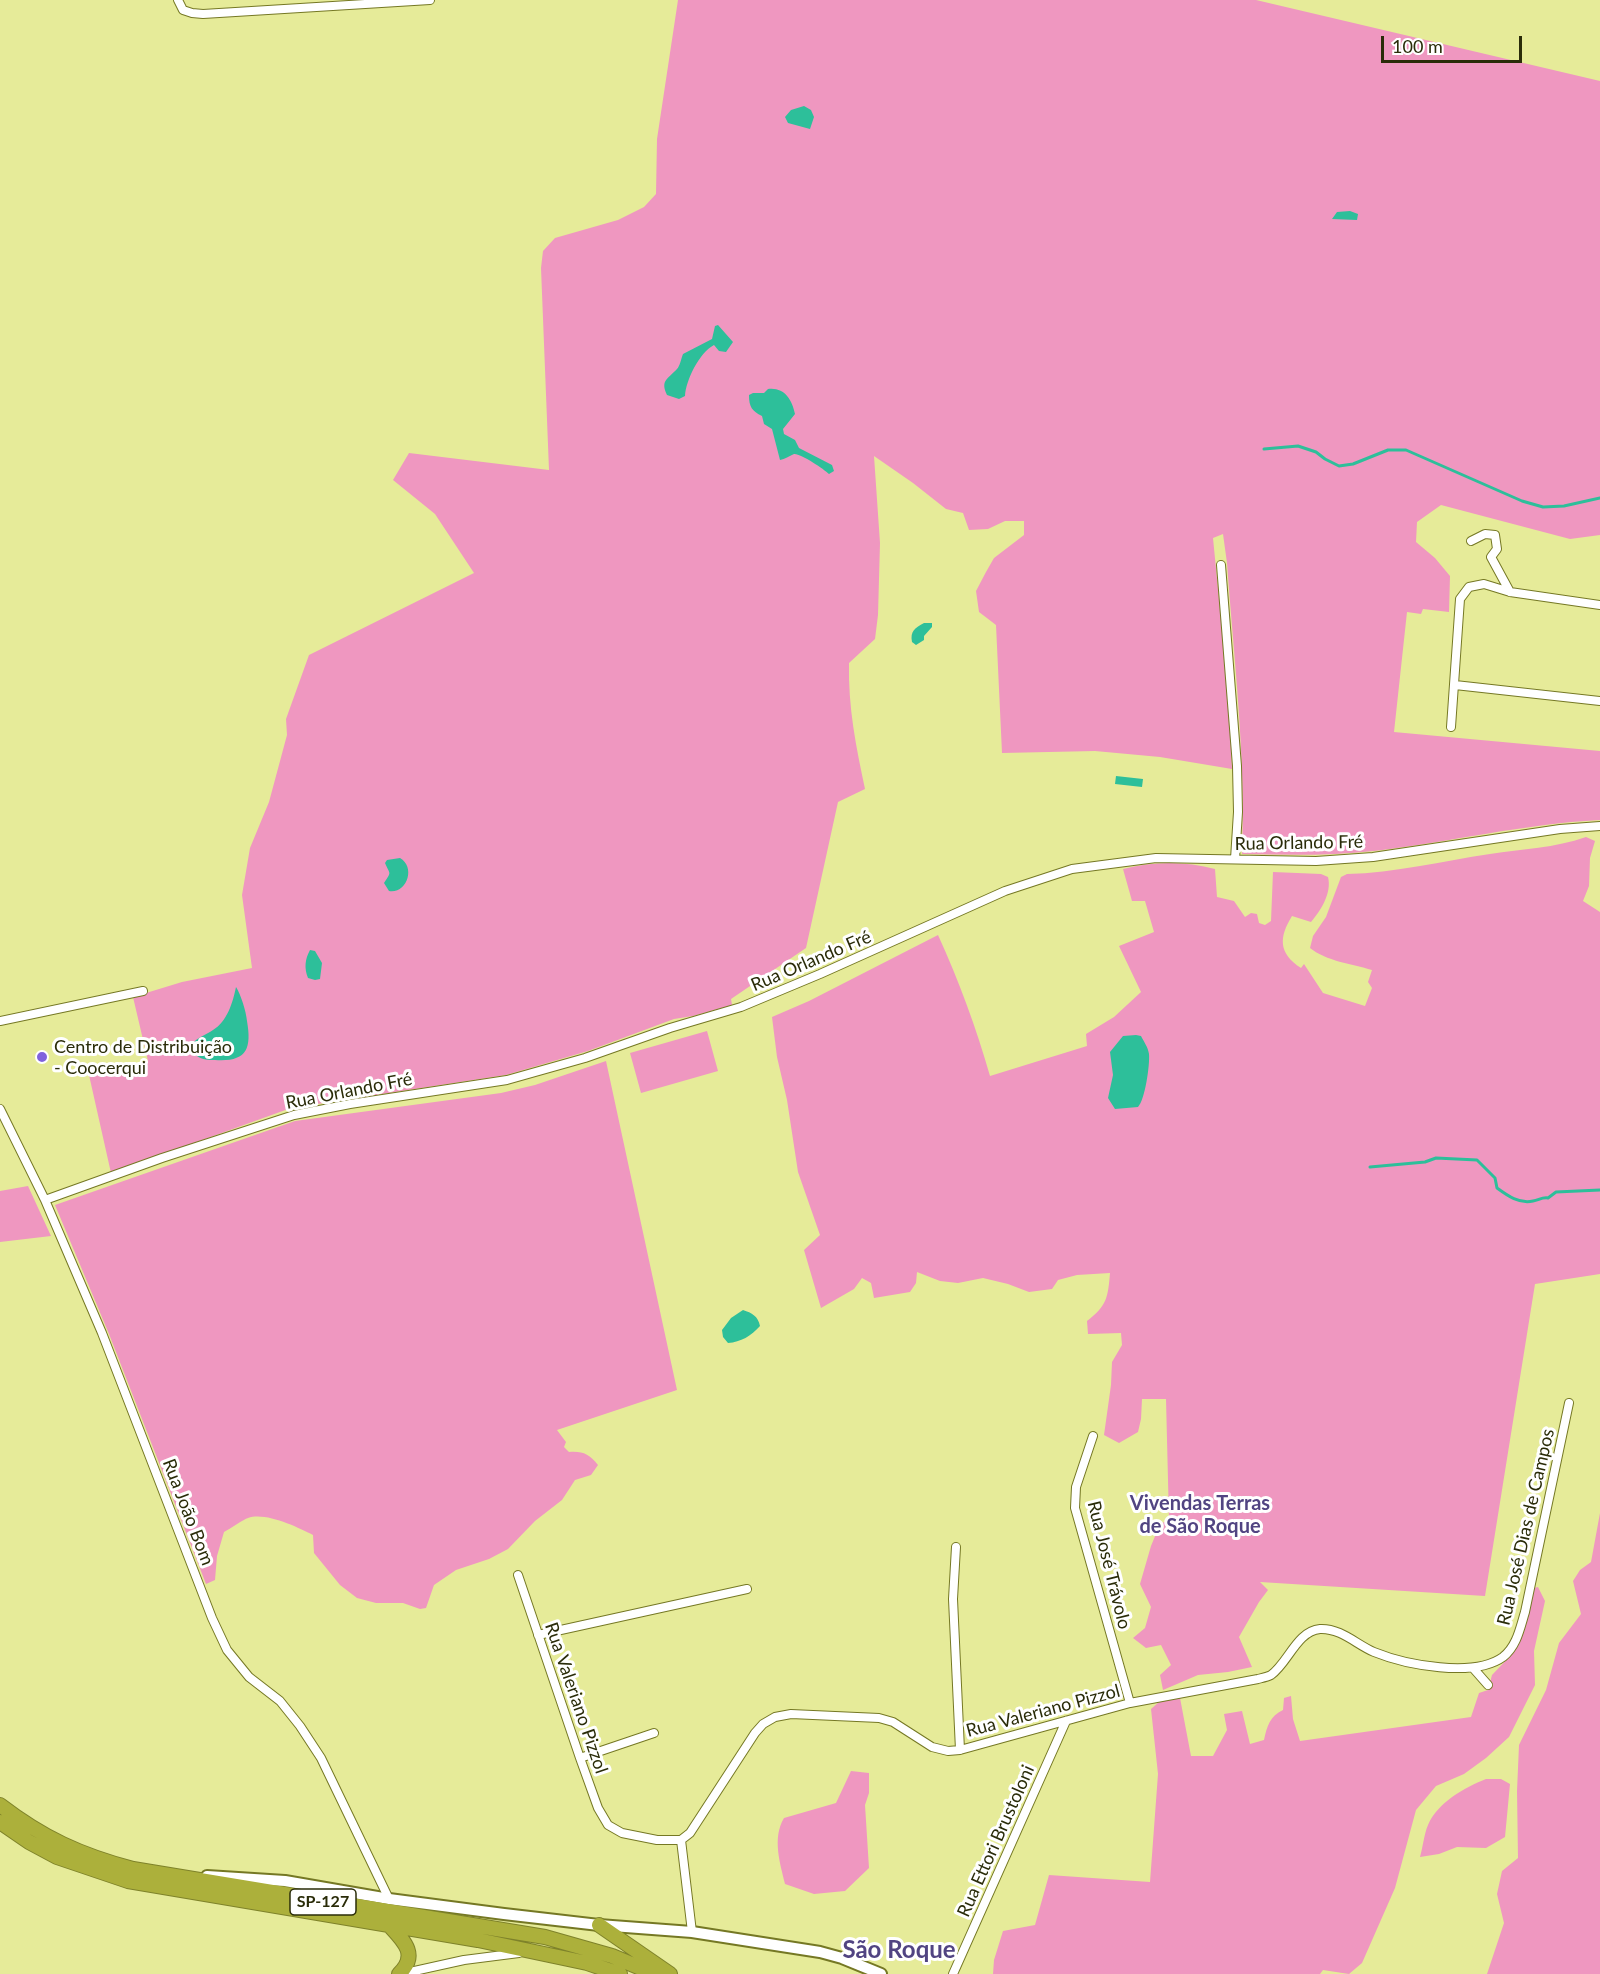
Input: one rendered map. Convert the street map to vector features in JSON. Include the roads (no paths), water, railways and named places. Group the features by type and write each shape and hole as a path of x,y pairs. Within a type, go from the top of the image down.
{"highway":[{"name":"SP-127","path":"0,1805 44,1836 107,1862 159,1874 545,1937 612,1956 656,1974"},
{"name":"SP-127","path":"0,1822 29,1842 57,1857 128,1881 536,1951 587,1963 620,1974"},
{"path":"389,1925 402,1939 409,1954 408,1961 400,1974"},
{"path":"599,1925 670,1974"}],"street":[{"path":"178,0 183,10 203,14 430,0"},
{"path":"1471,541 1485,534 1495,535 1497,549 1491,557 1510,592"},
{"path":"1221,565 1237,765 1238,812 1235,859"},
{"path":"1451,727 1460,599 1469,587 1484,584 1510,592 1600,605"},
{"path":"1455,685 1600,701"},
{"name":"Rua Orlando Fré","path":"45,1200 172,1154 294,1115 507,1080 585,1058 669,1028 741,1007 1005,891 1072,869 1156,858 1316,861 1373,857 1560,829 1600,826"},
{"path":"0,1022 142,991"},
{"name":"Rua João Bom","path":"0,1109 45,1200 102,1333 212,1618 227,1650 249,1677 280,1701 321,1758 389,1899"},
{"name":"Rua José Dias de Campos","path":"1473,1668 1503,1657 1514,1645 1525,1612 1569,1404"},
{"name":"Rua José Trávolo","path":"1093,1436 1076,1487 1075,1508 1130,1702"},
{"path":"956,1547 952,1599 960,1750"},
{"name":"Rua Valeriano Pizzol","path":"518,1575 598,1808 608,1825 622,1833 657,1840 681,1840 690,1833 754,1732 775,1717 791,1714 879,1718 893,1722 932,1747 948,1751 960,1750 1130,1702 1270,1675 1306,1635 1317,1629 1338,1632 1372,1652 1399,1661 1473,1668"},
{"path":"538,1635 747,1589"},
{"path":"1473,1668 1488,1685"},
{"name":"Rua Ettori Brustoloni","path":"953,1974 1066,1720"},
{"path":"580,1758 654,1733"},
{"path":"681,1840 692,1932"},
{"path":"159,1874 285,1881 389,1899 599,1925 692,1932 820,1952 842,1958 881,1974"},
{"path":"400,1974 464,1960 536,1951"}],"water":[{"path":"804,106 811,110 814,117 810,129 788,123 785,117 791,110"},
{"path":"1350,211 1358,214 1357,220 1332,219 1337,212"},
{"path":"718,325 733,342 726,352 719,351 714,345 708,349 694,368 685,396 679,399 667,395 665,383 678,368 683,354 712,339 715,326"},
{"path":"768,389 783,392 794,409 795,414 783,429 784,434 795,440 799,448 832,465 834,471 829,474 797,454 780,460 772,429 764,424 762,416 750,406 749,395 764,393"},
{"path":"924,623 932,623 932,627 924,636 924,640 916,645 912,642 913,632"},
{"path":"1116,776 1143,779 1142,787 1115,784"},
{"path":"400,858 408,867 407,879 401,888 389,891 384,883 389,873 385,863 387,860"},
{"path":"310,950 315,951 322,963 320,979 308,978 306,964"},
{"path":"236,987 246,1017 247,1047 240,1056 234,1059 203,1059 195,1053 192,1044 218,1026 226,1017"},
{"path":"1123,1036 1141,1036 1149,1054 1145,1090 1138,1107 1115,1109 1108,1098 1113,1075 1110,1052"},
{"path":"743,1310 754,1315 760,1326 746,1338 728,1343 723,1337 722,1330 731,1318"}],"waterway":[{"path":"1264,449 1298,446 1316,452 1339,466 1353,464 1388,450 1406,450 1522,501 1543,507 1564,506 1600,498"},
{"path":"1370,1167 1425,1162 1436,1158 1477,1160 1495,1178 1497,1188 1523,1201 1548,1198 1556,1192 1600,1190"}],"place":[{"name":"Centro de Distribuição - Coocerqui","path":"42,1057"}],"district":[{"name":"Vivendas Terras de São Roque","path":"1200,1516"},
{"name":"São Roque","path":"899,1950"}]}
